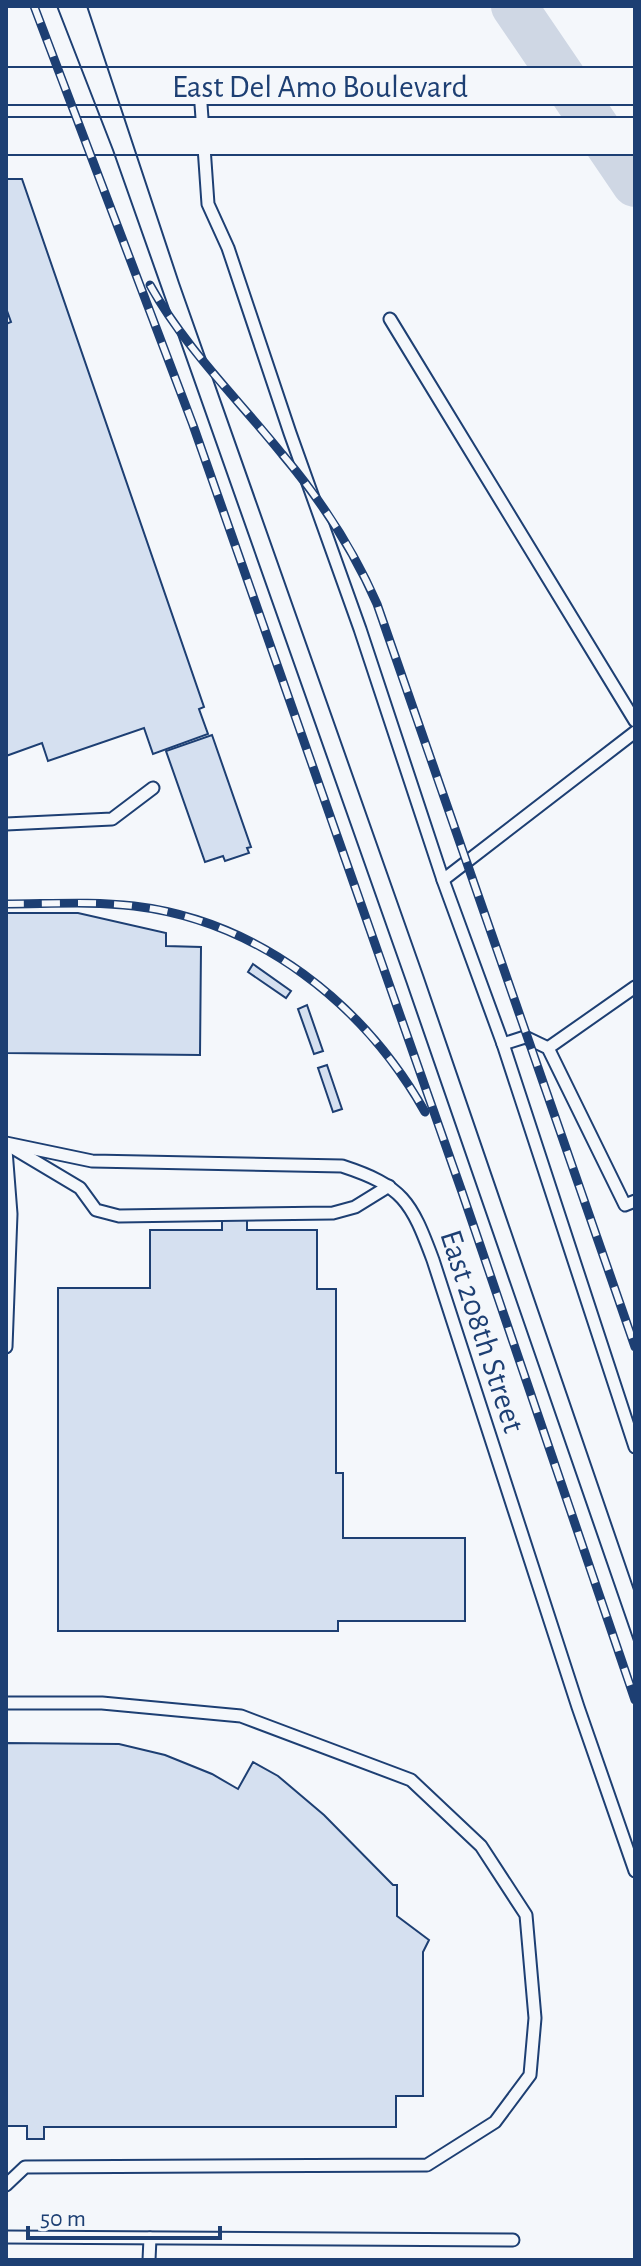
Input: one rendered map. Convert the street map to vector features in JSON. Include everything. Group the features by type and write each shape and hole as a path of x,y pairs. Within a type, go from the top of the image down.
{"main road":[{"name":"East Del Amo Boulevard","path":"6,86 635,86"},
{"name":"East Del Amo Boulevard","path":"6,136 635,136"}],"lane":[{"path":"200,86 208,204 228,248 443,880 503,1044 635,1447"},
{"path":"390,319 635,721"},
{"path":"443,880 635,732"},
{"path":"6,824 112,819 153,788"},
{"path":"548,1048 635,987"},
{"path":"503,1044 525,1037 548,1048 625,1205 635,1201"},
{"path":"6,1143 80,1188 96,1210 119,1216 333,1213 355,1207 389,1186"},
{"name":"East 208th Street","path":"6,1143 92,1161 342,1166 371,1175 398,1191 418,1218 433,1260 578,1707 635,1871"},
{"path":"6,1150 11,1214 6,1347"},
{"path":"6,1703 102,1703 241,1716 411,1780 481,1846 526,1915 535,2018 530,2075 495,2122 427,2165 25,2167 6,2185"},
{"path":"6,2237 513,2240"},
{"path":"149,2260 150,2238"}],"building":[{"path":"6,179 22,179 204,707 199,709 208,734 153,754 144,728 48,761 42,743 6,756 6,324 11,322 6,308"},
{"path":"212,735 251,847 247,848 249,853 225,861 223,856 205,862 166,751"},
{"path":"6,913 78,913 166,933 166,946 201,947 200,1055 6,1053"},
{"path":"253,964 291,991 286,998 248,972"},
{"path":"307,1005 323,1051 314,1054 298,1009"},
{"path":"327,1065 342,1109 333,1112 318,1068"},
{"path":"222,1219 247,1219 247,1230 317,1230 317,1289 336,1289 336,1473 343,1473 343,1538 465,1538 465,1621 338,1621 338,1631 58,1631 58,1288 150,1288 150,1230 222,1230"},
{"path":"6,1743 119,1744 165,1755 212,1774 238,1789 253,1762 278,1776 324,1815 393,1885 397,1885 397,1916 429,1940 423,1952 423,2096 396,2096 396,2127 44,2127 44,2139 27,2139 27,2126 6,2126"}],"waterway":[{"path":"514,6 635,184"}],"tram line":[{"path":"57,6 113,150 406,981 635,1644"},
{"path":"87,6 179,283 423,975 635,1593"}],"railway":[{"path":"34,6 193,425 462,1192 635,1700"},
{"path":"150,285 195,351 323,507 347,544 377,604 635,1347"},
{"path":"6,904 134,906 180,915 224,929 265,949 304,974 339,1003 371,1036 425,1112"}]}
